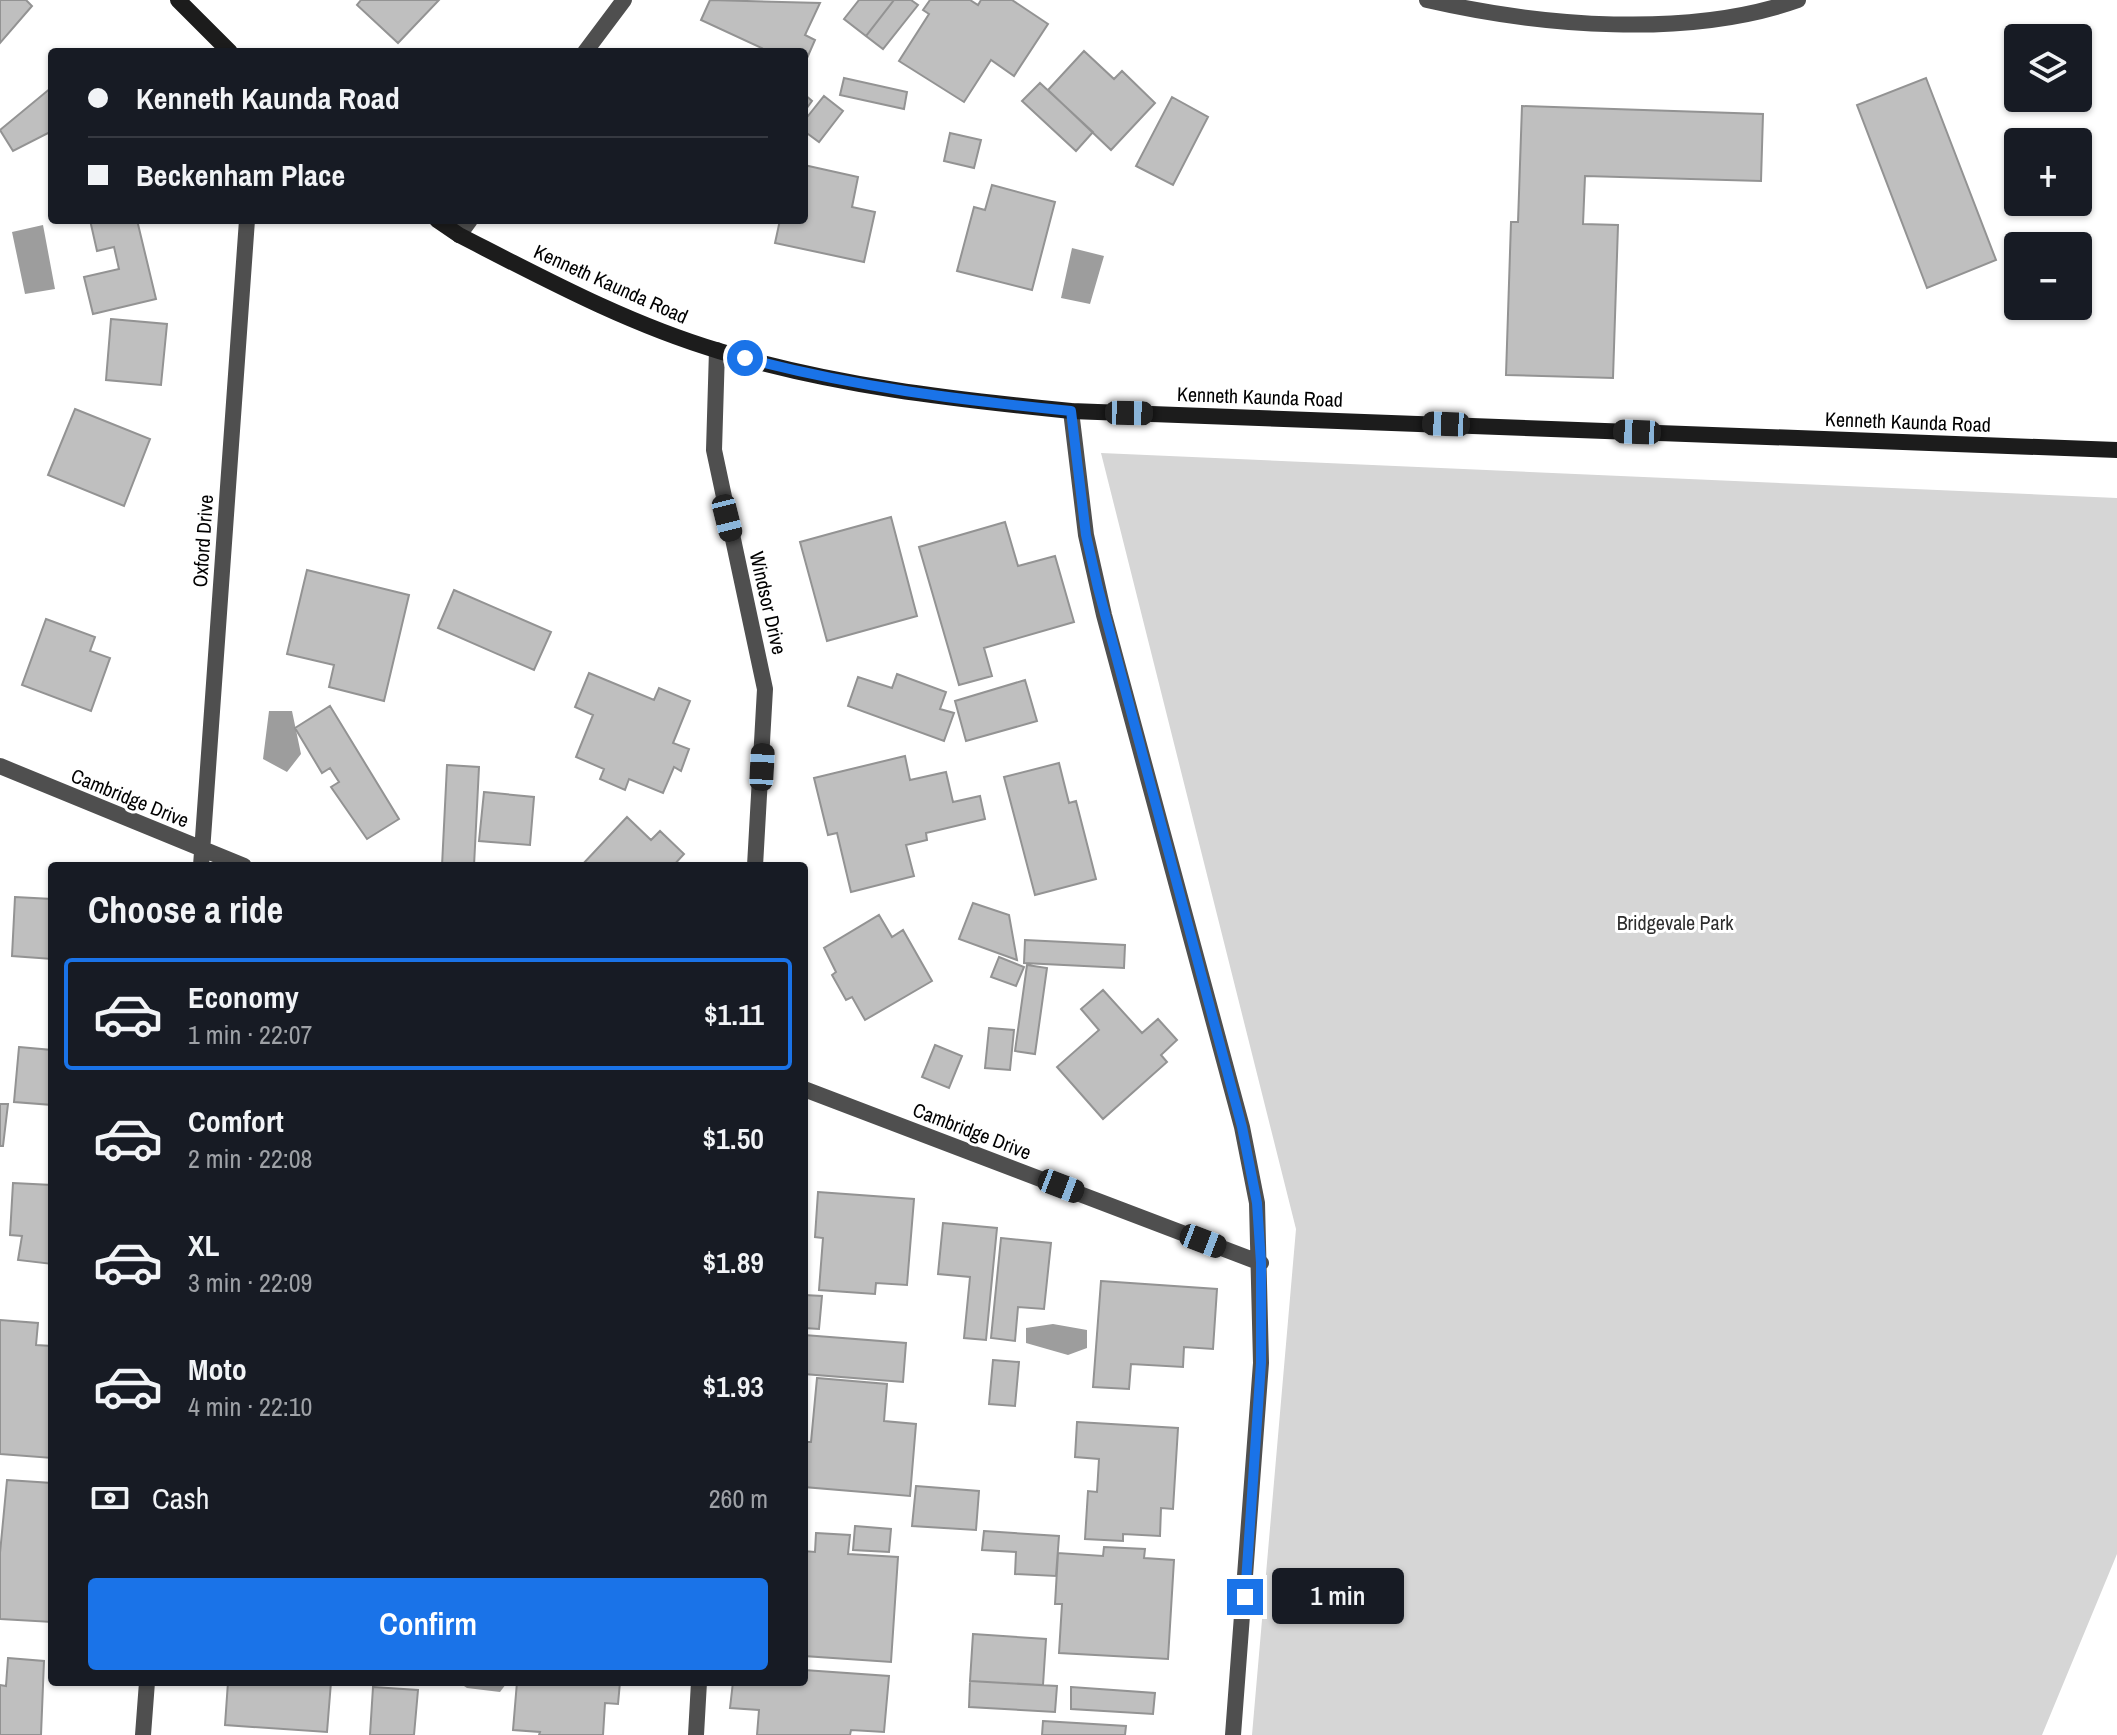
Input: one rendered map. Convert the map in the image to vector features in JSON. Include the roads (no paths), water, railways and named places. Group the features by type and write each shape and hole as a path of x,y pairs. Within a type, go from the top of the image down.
{"main road":[{"path":"178,0 226,48"},
{"name":"Kenneth Kaunda Road","path":"443,224 459,235 632,320 717,350 803,374 913,395 1071,411 2117,450"}],"street":[{"path":"588,48 624,0"},
{"path":"1427,0 1530,16 1648,26 1728,19 1798,0"},
{"name":"Oxford Drive","path":"201,858 247,224"},
{"path":"459,235 467,224"},
{"name":"Windsor Drive","path":"717,350 714,450 765,689 755,862"},
{"path":"1071,411 1086,535 1242,1127 1257,1203 1261,1263 1261,1363 1233,1735"},
{"name":"Cambridge Drive","path":"0,766 201,858 222,862"},
{"name":"Cambridge Drive","path":"808,1091 1261,1263"},
{"path":"143,1735 147,1686"},
{"path":"696,1735 699,1686"}],"park label":[{"name":"Bridgevale Park","path":"1675,923"}]}
